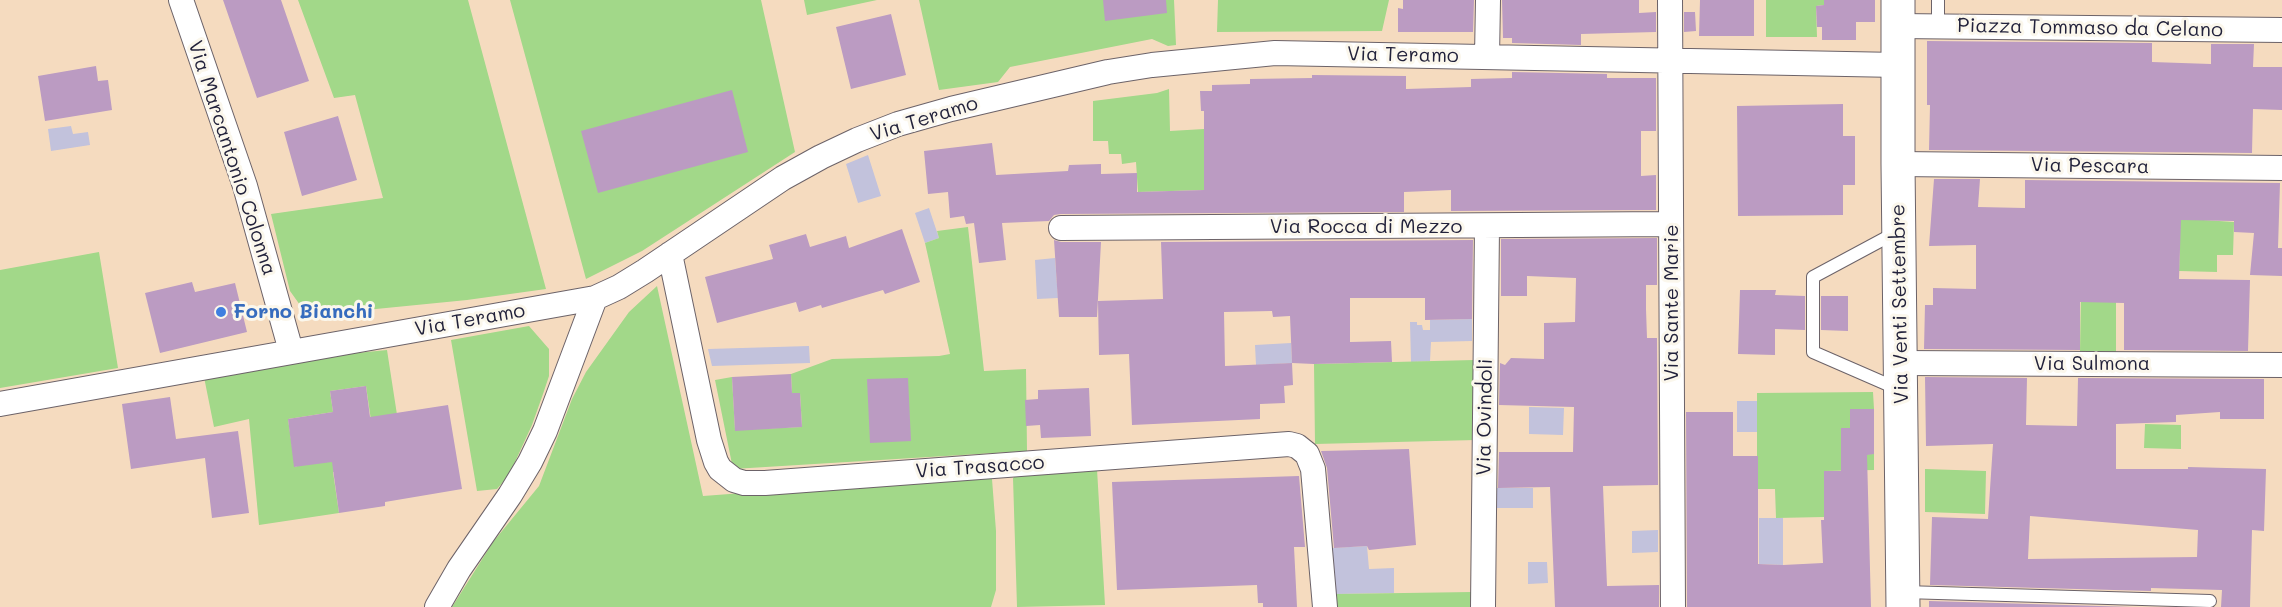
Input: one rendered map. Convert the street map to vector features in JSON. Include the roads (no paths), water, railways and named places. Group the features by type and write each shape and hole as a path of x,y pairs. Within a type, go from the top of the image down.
{"main road":[{"name":"Via Venti Settembre","path":"1898,13 1903,599"}],"street":[{"name":"Via Marcantonio Colonna","path":"181,0 244,186 291,351"},
{"path":"1487,57 1488,0"},
{"name":"Via Sante Marie","path":"1670,0 1673,607"},
{"name":"Piazza Tommaso da Celano","path":"1898,13 1938,27 2282,30"},
{"name":"Via Teramo","path":"0,404 595,297 619,287 783,178 848,144 898,124 951,108 1059,82 1152,65 1275,53 1898,64"},
{"name":"Via Pescara","path":"1898,164 2282,168"},
{"name":"Via Rocca di Mezzo","path":"1061,228 1671,224"},
{"name":"Via Ovindoli","path":"1483,607 1487,226"},
{"name":"Via Trasacco","path":"670,254 709,440 720,470 734,480 744,483 765,483 1289,444 1297,446 1307,454 1313,469 1325,607"},
{"path":"437,607 470,552 530,462 545,430 595,297"},
{"name":"Via Sulmona","path":"1901,377 2282,365"}],"lane":[{"path":"1938,0 1938,27"},
{"path":"1899,231 1813,276 1813,352 1901,377"},
{"path":"1903,599 2210,601"}],"place":[{"name":"Forno Bianchi","path":"221,312"}]}
